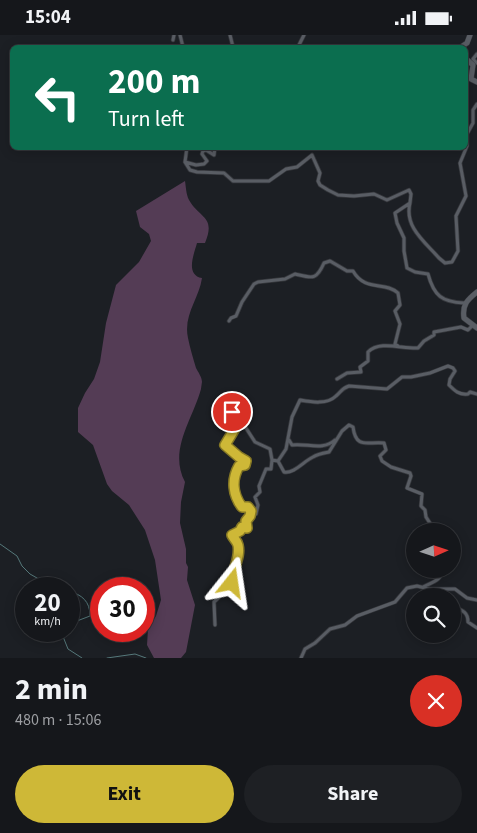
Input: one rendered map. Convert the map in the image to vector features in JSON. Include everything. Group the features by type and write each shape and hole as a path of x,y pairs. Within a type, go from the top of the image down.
{"main road":[{"path":"468,61 473,65 471,79 477,82"},
{"path":"475,327 464,318 464,303 477,292"}],"street":[{"path":"173,40 174,35"},
{"path":"477,54 473,59 477,63"},
{"path":"471,77 477,70"},
{"path":"468,132 473,123 473,110 477,105"},
{"path":"187,150 185,162 190,170 224,173 233,181 268,181 286,169 297,167 312,155 320,173 318,181 320,185 338,195 354,196 374,193 387,200 409,190 411,195 408,214 410,225 445,263 452,262 458,251 456,216 466,196 460,163 465,150"},
{"path":"185,162 196,165 204,164 207,161 202,154 203,151 206,150 214,155 215,150"},
{"path":"410,203 395,213 397,223 404,238 404,251 408,268 415,272 428,274 433,291 450,303 464,303"},
{"path":"229,321 236,316 242,302 254,284 285,279 295,274 308,277 317,276 320,274 324,263 330,261 347,271 353,271 365,283 391,288 398,293 400,305 395,311 400,324 395,344 398,346"},
{"path":"337,379 347,373 361,372 360,367 368,361 368,352 375,347 398,346 418,348 424,341 434,335 434,332 461,327 468,330 475,327"},
{"path":"278,461 286,449 292,417 300,400 316,403 331,399 349,386 387,389 402,377 430,373 448,366 455,371 449,385 457,393 477,395"},
{"path":"215,625 214,602 232,583 233,572 239,556 238,543 232,535 240,531 242,527 247,528 246,521 250,516 256,514 258,505 255,497 260,491 259,486 262,483 266,469 271,469 272,460 270,449 255,442 239,418 237,411 232,412 237,425 225,445 246,461 245,465 239,466 232,481 238,501 242,507 248,507 251,511 250,516"},
{"path":"278,461 284,472 288,473 313,457 329,451 342,431 350,425 353,427 354,435 360,441 370,444 384,443 386,450 380,456 382,461 391,467 410,473 412,476 407,488 422,495 421,506 425,510 426,517 430,523"},
{"path":"288,439 292,445 326,446 338,438"},
{"path":"272,460 278,461"},
{"path":"422,587 439,578"},
{"path":"301,658 305,649 315,643 330,629 345,625 357,616 395,602 407,588 417,586 426,588"},
{"path":"461,594 467,598 477,599"},
{"path":"461,610 468,614 468,622 477,628"}],"shaded area":[{"path":"185,181 189,200 208,223 209,228 205,243 197,243 193,258 192,269 197,276 202,278 189,314 187,330 196,368 202,382 180,446 179,458 180,470 185,482 181,502 180,523 186,549 187,580 195,605 186,652 181,658 154,658 147,645 147,642 155,642 155,618 161,600 155,560 145,530 129,505 112,491 107,484 93,445 78,432 78,408 94,379 100,362 106,323 116,285 139,262 151,241 149,234 140,227 136,211"}],"waterway":[{"path":"0,544 17,556 22,566 35,577"},
{"path":"80,596 89,606 90,611 90,616 80,620"},
{"path":"65,642 68,649 82,658"},
{"path":"107,658 135,654 146,658"}],"route":[{"path":"232,412 237,425 225,445 230,451 246,461 245,465 239,466 232,481 238,501 242,507 248,507 251,511 245,523 248,526 247,528 242,527 240,531 232,534 238,543 239,556 233,572 232,583"}]}
